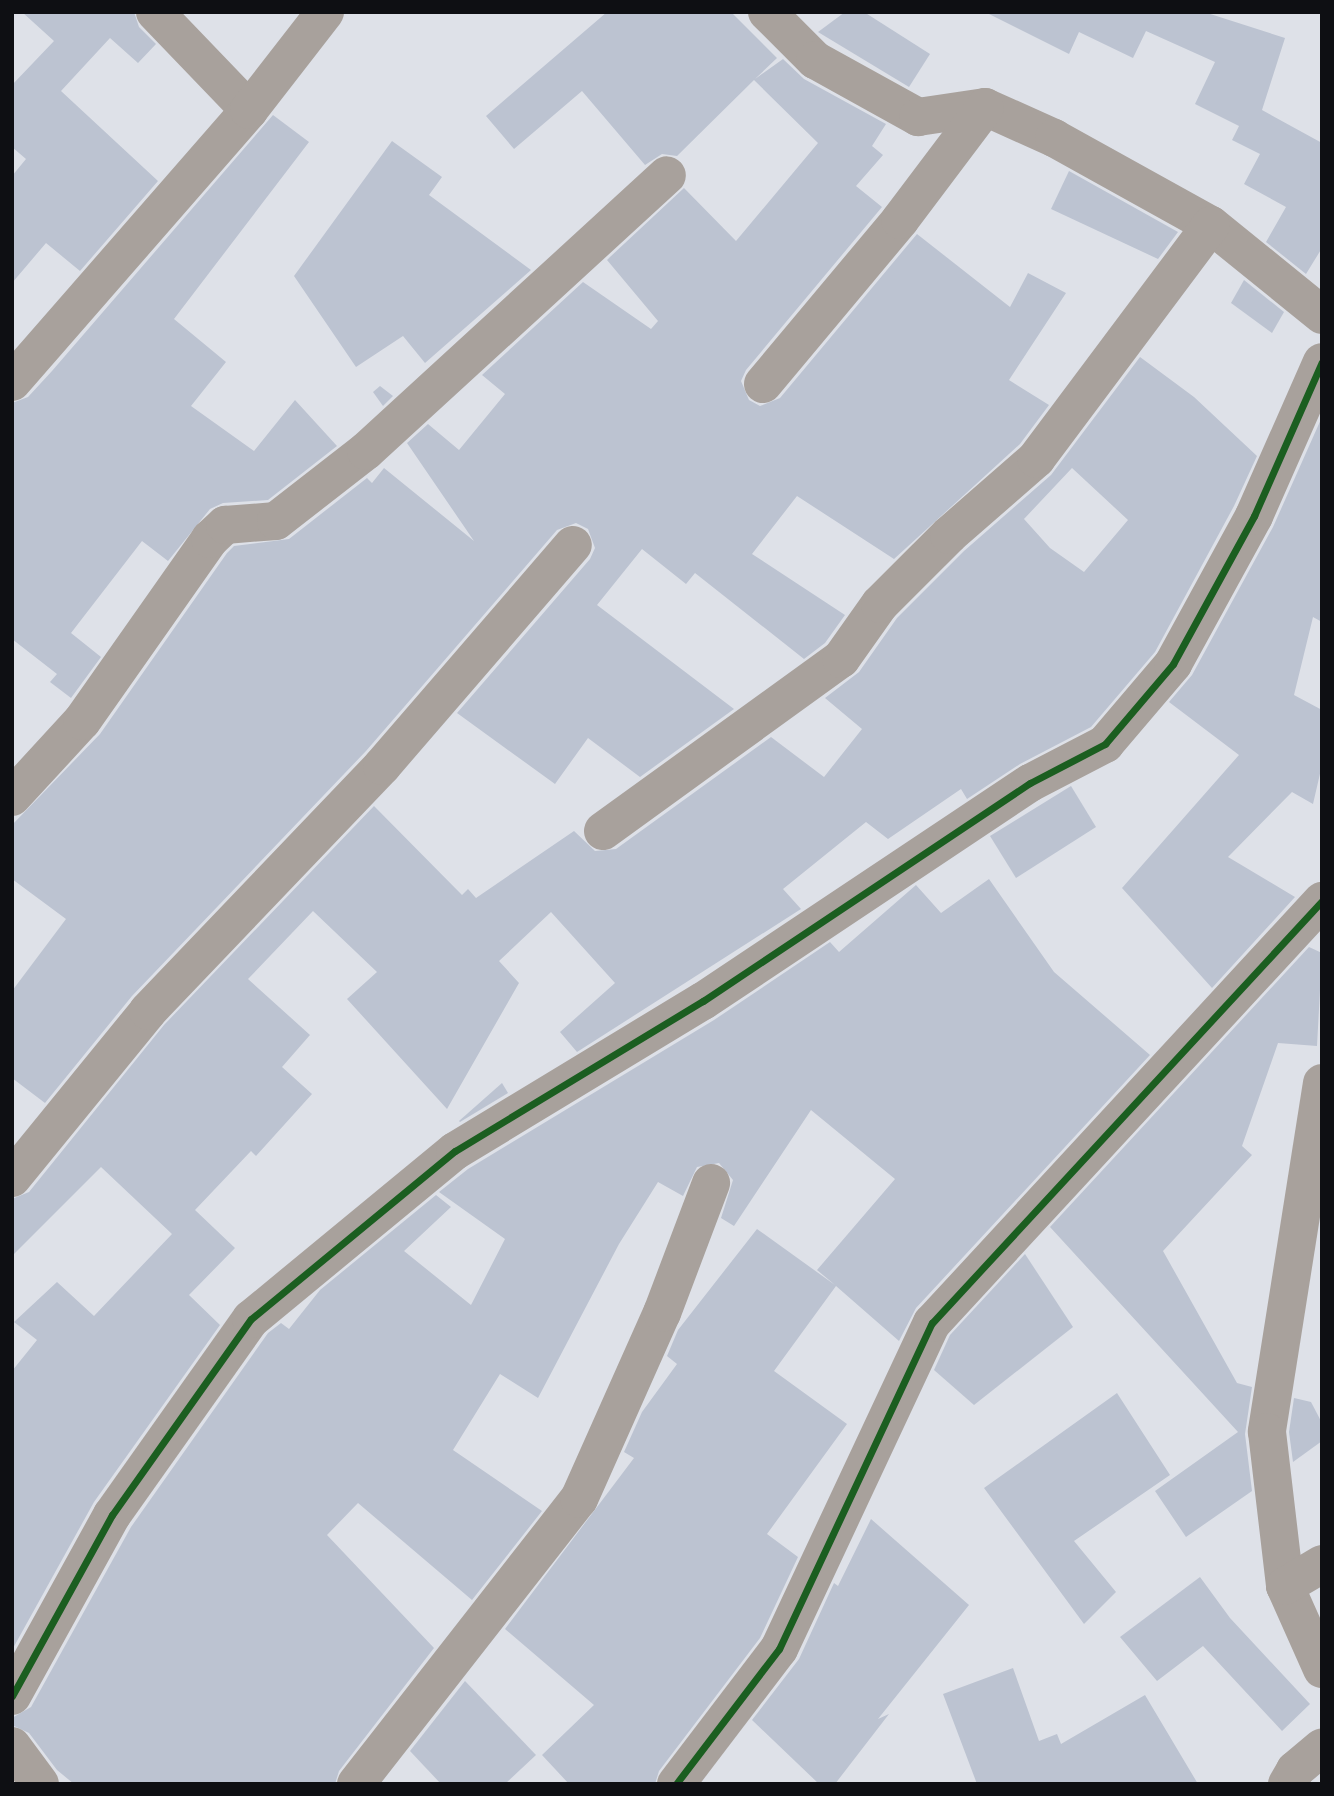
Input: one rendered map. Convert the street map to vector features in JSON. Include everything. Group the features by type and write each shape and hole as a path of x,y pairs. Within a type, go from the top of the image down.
{"street":[{"path":"155,12 249,110"},
{"path":"12,382 249,110 325,12"},
{"path":"767,12 816,60 918,117 985,107 1054,138 1212,225 1322,315"},
{"path":"763,384 900,220 985,107"},
{"path":"12,797 82,721 210,539 225,526 276,521 366,451 667,175"},
{"path":"603,831 841,659 880,604 949,535 1036,459 1212,225"},
{"path":"12,1696 112,1515 251,1319 455,1151 703,1001 1030,783 1105,744 1173,664 1254,516 1322,362"},
{"path":"12,1178 148,1011 382,766 573,545"},
{"path":"676,1784 779,1649 932,1324 1322,901"},
{"path":"1322,1083 1268,1432 1285,1586 1322,1669"},
{"path":"356,1784 579,1499 662,1313 711,1183"},
{"path":"1285,1586 1322,1563"},
{"path":"12,1746 40,1784"},
{"path":"1287,1784 1295,1770 1322,1747"}],"building":[{"path":"22,12 134,12 139,27 156,44 138,63 110,38 61,91 158,181 80,271 46,243 12,283 12,176 26,159 12,147 12,85 54,41"},
{"path":"607,12 731,12 777,58 755,79 783,59 804,79 886,124 872,146 883,155 856,186 882,207 746,370 741,381 749,400 760,406 780,398 917,234 1010,307 1028,273 1066,293 1009,380 1049,405 1020,444 894,559 797,496 752,554 845,615 825,643 804,659 695,573 686,584 642,549 597,605 734,709 640,777 588,738 555,784 457,713 590,559 595,548 588,529 576,523 557,530 366,751 132,996 45,1103 12,1078 12,991 66,919 12,879 12,825 100,734 227,553 234,546 289,539 367,478 372,483 384,468 474,541 407,443 428,424 459,450 505,394 482,375 583,282 651,329 658,321 607,260 684,188 736,241 818,143 754,80 677,156 662,154 645,165 582,91 514,149 486,116"},
{"path":"845,12 864,12 930,54 909,87 818,32"},
{"path":"985,12 1204,12 1285,38 1262,110 1322,143 1322,248 1306,274 1266,242 1286,207 1244,184 1260,154 1232,140 1239,126 1195,104 1215,62 1146,31 1133,58 1079,32 1069,54"},
{"path":"273,115 309,142 174,319 226,362 191,406 254,451 295,400 337,446 268,500 223,503 210,509 168,561 142,541 71,633 101,657 71,698 50,682 57,674 12,639 12,403 28,397 52,371"},
{"path":"392,141 442,177 429,195 531,270 425,363 403,336 356,367 294,276"},
{"path":"1069,171 1178,232 1158,259 1051,209"},
{"path":"1244,280 1284,312 1272,333 1231,303"},
{"path":"1140,357 1194,397 1257,456 1234,506 1155,652 1091,727 1020,764 967,799 961,789 888,839 866,822 783,889 801,909 577,1052 560,1032 615,983 551,912 499,961 519,983 447,1109 347,999 377,972 313,911 248,979 310,1035 282,1067 312,1094 256,1156 251,1151 195,1210 235,1248 189,1295 220,1325 94,1502 12,1650 12,1371 37,1340 14,1322 57,1282 94,1316 172,1234 101,1167 12,1256 12,1199 29,1192 164,1025 374,806 462,895 468,889 476,898 574,831 595,851 616,849 771,737 824,777 862,729 825,698 859,672 897,618 964,551 1051,475","holes":["1072,468 1128,520 1084,572 1050,548 1024,519"]},
{"path":"380,386 393,396 383,406 373,392"},
{"path":"1322,417 1322,622 1313,617 1294,695 1322,710 1322,765 1313,804 1292,792 1228,857 1295,897 1212,988 1122,888 1239,755 1169,702 1192,675 1273,527"},
{"path":"1071,786 1096,827 1016,878 990,836"},
{"path":"989,879 1054,972 1150,1055 916,1308 899,1341 836,1286 774,1371 847,1424 767,1534 798,1557 760,1638 659,1771 655,1784 569,1784 542,1755 594,1705 505,1629 634,1458 624,1452 642,1412 677,1364 667,1356 678,1330 757,1229 835,1285 817,1270 895,1179 811,1110 734,1226 721,1218 733,1180 719,1163 697,1167 683,1196 658,1182 619,1244 538,1398 500,1374 453,1450 542,1511 472,1600 358,1503 327,1535 434,1648 339,1771 335,1784 74,1784 57,1770 29,1733 12,1725 12,1718 31,1707 131,1527 268,1333 281,1323 289,1329 320,1290 436,1195 451,1207 404,1251 471,1305 505,1239 439,1192 468,1169 714,1020 830,942 839,952 916,885 941,913"},
{"path":"1309,947 1322,953 1317,1046 1278,1043 1242,1146 1252,1155 1163,1251 1237,1383 1252,1387 1245,1434 1252,1491 1186,1537 1155,1491 1238,1432 1050,1227"},
{"path":"502,1083 508,1093 459,1121"},
{"path":"1025,1254 1073,1327 974,1405 934,1370 950,1335"},
{"path":"1117,1393 1170,1475 1074,1541 1116,1592 1084,1624 984,1488"},
{"path":"1294,1398 1311,1402 1322,1423 1322,1441 1293,1462 1289,1432"},
{"path":"871,1519 969,1605 878,1719 889,1714 835,1784 819,1784 752,1720 799,1659 834,1583 838,1586"},
{"path":"1200,1577 1230,1618 1310,1704 1282,1731 1203,1646 1157,1681 1120,1637"},
{"path":"1013,1668 1039,1741 1057,1734 1061,1744 1145,1695 1198,1784 977,1784 943,1694"},
{"path":"465,1681 536,1755 505,1784 441,1784 410,1751"}],"cycle path":[{"path":"12,1696 112,1515 251,1319 455,1151 703,1001 1030,783 1105,744 1173,664 1254,516 1322,362"},
{"path":"676,1784 779,1649 932,1323 1322,901"}]}
